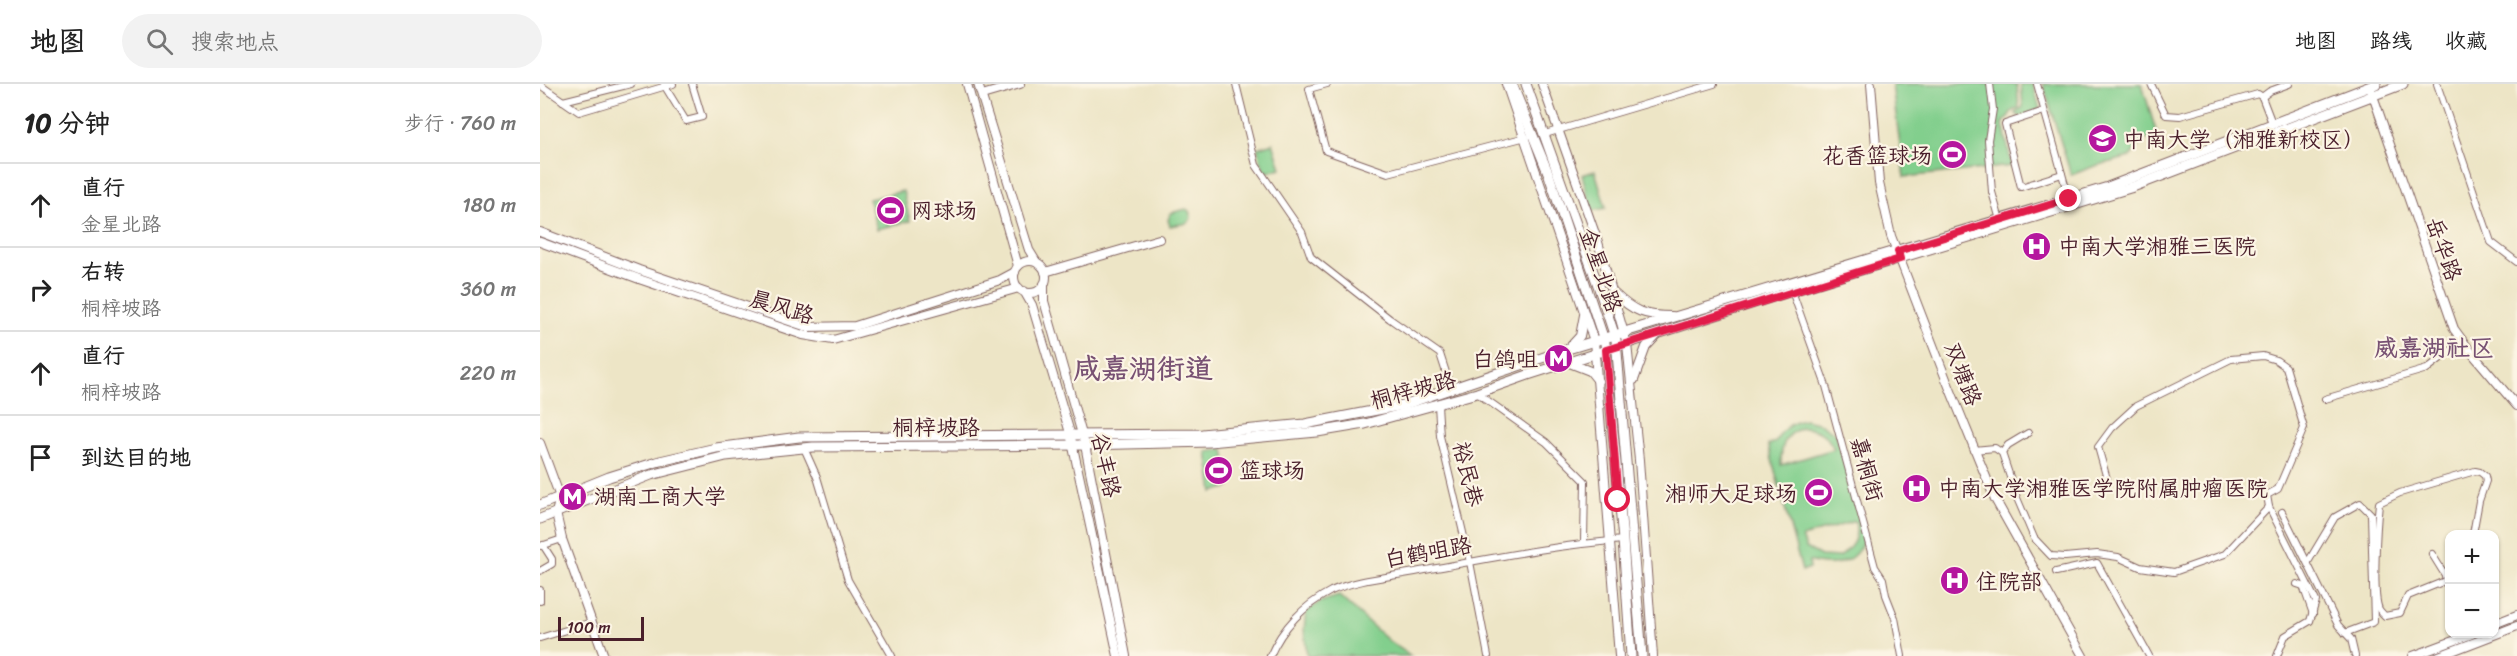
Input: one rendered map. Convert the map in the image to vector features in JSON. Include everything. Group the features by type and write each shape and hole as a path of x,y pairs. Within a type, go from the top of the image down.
{"main road":[{"name":"金星北路","path":"1512,84 1528,137 1548,175 1599,340 1623,540 1631,656"},
{"name":"金星北路","path":"1526,84 1622,345 1642,656"},
{"name":"桐梓坡路","path":"540,519 651,475 726,456 804,448 1085,445 1210,441 1317,432 1365,424 1477,393 2118,183 2372,87 2403,84"},
{"name":"桐梓坡路","path":"540,505 609,477 660,461 716,448 799,437 1202,434 1305,424 1403,405 1619,333 2130,188 2372,87"}],"street":[{"path":"563,101 631,84"},
{"path":"540,85 579,112 673,84"},
{"path":"664,85 686,121 702,117 692,84"},
{"path":"967,84 1016,269 1015,280 1021,290 1033,292 1044,284 1045,272 1029,250 978,84"},
{"path":"982,95 1020,84"},
{"path":"1236,84 1256,165 1302,232 1311,257 1390,319 1440,354 1451,388"},
{"path":"1327,84 1309,89 1326,151 1388,173 1528,137"},
{"path":"1506,84 1528,137 1584,309 1599,340"},
{"path":"1542,84 1614,292 1619,333"},
{"path":"1545,134 1714,84"},
{"name":"双塘路","path":"1871,84 1879,183 1899,255 1995,499 2083,656"},
{"path":"1990,84 1994,109 1988,140 1992,192 2000,220"},
{"path":"2037,84 2069,199"},
{"path":"2151,84 2166,115 2180,116 2258,94 2262,97 2272,123"},
{"path":"2262,97 2270,91 2289,84"},
{"path":"2437,84 2491,242 2517,262"},
{"name":"岳华路","path":"2372,87 2454,329 2517,406"},
{"path":"2044,111 2005,124 2021,187 2062,174"},
{"name":"晨风路","path":"540,232 639,270 807,327 855,326 1000,280 1016,269"},
{"path":"1045,272 1159,239"},
{"name":"晨风路","path":"540,242 642,280 803,335 833,340 1021,290"},
{"path":"1016,269 1027,261 1037,263"},
{"name":"谷丰路","path":"1044,284 1044,302 1085,445 1126,656"},
{"name":"谷丰路","path":"1021,290 1032,305 1070,434 1118,656"},
{"name":"嘉桐街","path":"1792,291 1832,405 1875,567 1883,579 1896,623 1902,656"},
{"path":"1614,292 1635,311 1654,316 1676,316"},
{"path":"1568,349 1580,336 1584,309"},
{"path":"1632,386 1646,347 1658,334"},
{"path":"2325,399 2427,369 2463,341"},
{"path":"1622,345 1632,386 1653,656"},
{"path":"1601,352 1599,383 1619,656"},
{"path":"2107,479 2098,447 2112,428 2136,406 2231,359 2263,356 2276,360 2286,368 2304,428 2278,489 2267,495 2269,507 2316,601 2314,614 2310,621 2284,636 2277,656"},
{"path":"1567,362 1581,365 1590,371 1599,383"},
{"path":"1477,393 1546,442 1585,481 1584,543"},
{"name":"裕民巷","path":"1438,405 1440,436 1470,562 1488,656"},
{"path":"2002,453 2008,445 2028,433"},
{"path":"540,443 560,497 572,507"},
{"path":"804,448 817,477 848,580 892,656"},
{"path":"1974,450 1995,448 2002,453 2017,498 2034,538 2051,556 2097,554 2118,557 2140,567 2169,568 2175,572 2225,554 2269,507"},
{"path":"2445,581 2408,596 2400,613 2385,616 2379,610 2376,597 2376,537 2379,503 2400,493 2475,471 2480,472 2486,477 2486,481 2479,501 2474,530"},
{"path":"560,497 556,513 562,539 604,656"},
{"path":"2308,562 2335,517 2360,503 2372,514 2374,622 2345,633"},
{"path":"2282,512 2338,625 2351,639 2355,656"},
{"path":"540,571 552,564 552,559 542,546 562,539"},
{"name":"白鹤咀路","path":"1270,656 1291,622 1309,604 1333,591 1359,582 1584,543 1623,540"},
{"path":"2432,554 2445,579"},
{"path":"2056,572 2097,563 2149,656"},
{"path":"2297,584 2303,586 2314,614"},
{"path":"540,590 540,601"},
{"path":"2499,622 2517,615"},
{"path":"540,638 592,622"},
{"path":"2439,656 2517,626"},
{"path":"2413,656 2451,638"}],"green space":[{"path":"1892,84 2017,84 2019,108 2012,111 2003,124 2012,166 1904,177"},
{"path":"2021,84 2033,84 2040,109 2020,117 2015,113 2023,107"},
{"path":"2043,84 2142,84 2160,145 2144,137 2130,157 2071,175"},
{"path":"1273,143 1281,168 1265,173 1257,148"},
{"path":"1595,171 1606,208 1592,211 1582,175"},
{"name":"网球场","path":"903,191 910,221 877,229 869,199"},
{"path":"1186,209 1191,218 1188,223 1170,226 1168,220 1171,213"},
{"path":"1805,420 1821,424 1836,434 1865,532 1858,551 1852,557 1837,564 1809,561 1810,568 1802,571 1768,445 1776,442 1787,427","holes":["1801,428 1821,433 1834,449 1781,465 1784,443 1790,435","1855,521 1854,541 1840,557 1821,556 1806,548 1802,537"]},
{"name":"篮球场","path":"1224,449 1230,487 1213,492 1207,452"},
{"path":"1339,596 1389,641 1411,656 1307,656 1304,629 1306,612 1320,602"}],"place":[{"name":"中南大学（湘雅新校区）","path":"2102,139"},
{"name":"花香篮球场","path":"1953,155"},
{"name":"网球场","path":"890,210"},
{"name":"中南大学湘雅三医院","path":"2037,246"},
{"name":"白鸽咀","path":"1559,359"},
{"name":"篮球场","path":"1218,470"},
{"name":"中南大学湘雅医学院附属肿瘤医院","path":"1917,488"},
{"name":"湘师大足球场","path":"1818,493"},
{"name":"湖南工商大学","path":"573,496"},
{"name":"住院部","path":"1955,581"}],"district":[{"name":"威嘉湖社区","path":"2434,348"},
{"name":"咸嘉湖街道","path":"1143,368"}],"route":[{"path":"1618,500 1606,350 1900,259 1898,251 2069,199"}]}
